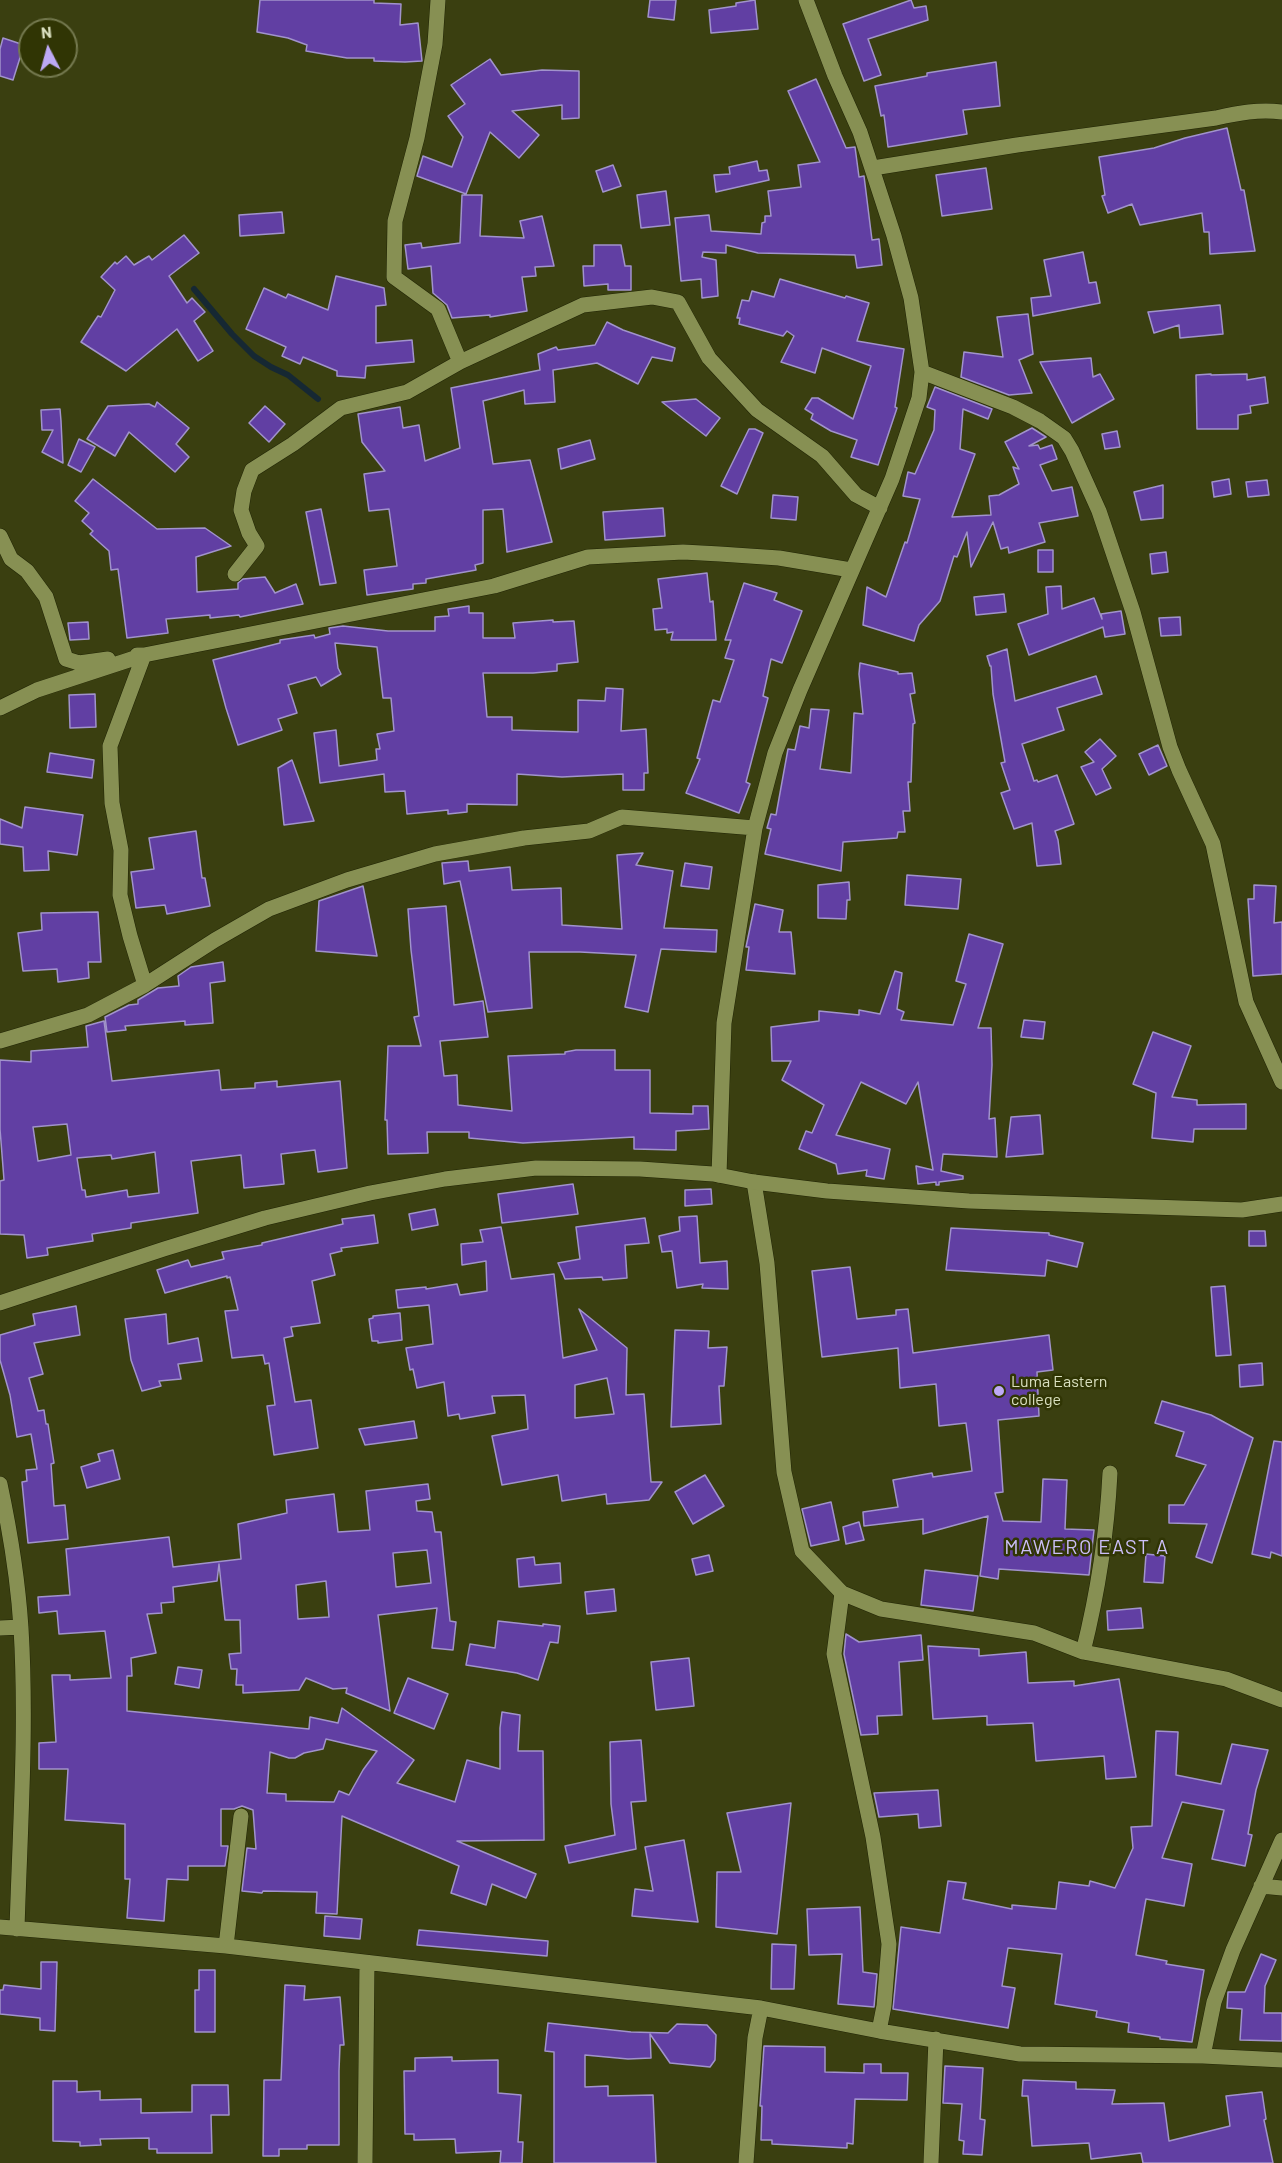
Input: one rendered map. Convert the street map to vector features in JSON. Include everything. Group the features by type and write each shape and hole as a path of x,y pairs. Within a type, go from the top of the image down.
{"street":[{"path":"438,0 435,44 417,138 395,221 394,277 438,309 460,362"},
{"path":"719,1175 724,1023 755,828 775,753 851,570 880,507 919,398 922,372 911,298 873,168 860,132 831,68 806,0"},
{"path":"873,168 1240,113 1269,110 1282,112"},
{"path":"235,574 257,546 249,533 241,510 244,491 252,470 293,444 341,408 407,392 460,362 583,305 652,297 678,302 709,358 757,410 822,456 856,495 880,507"},
{"path":"922,372 1013,407 1040,421 1064,438 1072,451 1084,483 1099,511 1133,612 1170,747 1213,844 1246,1002 1282,1082"},
{"path":"0,536 11,559 27,571 46,597 66,659 79,663 144,655 494,586 588,557 683,552 778,558 851,570"},
{"path":"0,708 37,690 144,655"},
{"path":"144,655 110,746 112,803 121,850 120,895 145,985"},
{"path":"0,1041 88,1016 145,985 269,909 347,879 435,854 524,838 590,831 622,817 755,828"},
{"path":"0,1303 265,1218 370,1193 445,1179 536,1168 640,1168 719,1175 826,1191 969,1201 1242,1210 1282,1204"},
{"path":"754,1182 767,1263 784,1472 802,1551 842,1593 881,1609 1034,1633 1083,1652 1226,1679 1282,1700"},
{"path":"1083,1652 1097,1596 1108,1510 1110,1473"},
{"path":"0,1484 12,1548 21,1627 23,1692 17,1929"},
{"path":"842,1593 834,1654 873,1837 889,1944 884,2006 879,2031"},
{"path":"0,1628 21,1627"},
{"path":"226,1946 241,1816"},
{"path":"1203,2056 1214,2002 1233,1950 1282,1840"},
{"path":"1261,1886 1282,1888"},
{"path":"0,1927 226,1946 761,2008 879,2031 1020,2054 1203,2056 1282,2060"},
{"path":"365,2163 367,1963"},
{"path":"746,2163 755,2038 761,2008"},
{"path":"931,2163 936,2039"}],"building":[{"path":"260,0 374,0 374,3 401,4 400,25 418,23 422,61 374,61 374,58 347,58 306,51 307,45 288,38 257,32"},
{"path":"650,0 676,0 674,20 648,17"},
{"path":"755,0 758,29 711,33 709,10 736,6 736,3"},
{"path":"911,0 914,8 926,6 928,20 868,39 881,75 864,81 843,24"},
{"path":"3,38 18,43 18,64 13,80 0,76 0,49"},
{"path":"490,59 501,75 542,70 579,71 579,118 562,119 562,105 512,111 539,135 519,158 490,132 466,194 417,176 423,156 452,167 463,137 448,116 465,104 451,85"},
{"path":"996,62 1000,106 963,110 967,134 888,147 884,115 881,116 875,86 927,76 927,73"},
{"path":"816,79 846,148 855,147 859,177 864,176 872,240 879,239 882,265 857,268 855,255 758,253 726,245 726,253 703,252 702,257 716,260 718,296 702,298 701,279 681,281 675,218 709,215 711,231 761,234 765,216 771,216 768,191 801,187 798,165 820,162 788,91"},
{"path":"1227,128 1241,190 1244,190 1255,251 1210,254 1209,232 1204,232 1202,213 1140,225 1132,204 1108,213 1102,196 1105,195 1099,157 1154,148"},
{"path":"757,161 759,171 767,170 769,180 716,192 714,175 730,174 729,167"},
{"path":"613,165 621,186 603,192 596,171"},
{"path":"986,168 992,209 942,216 936,175"},
{"path":"666,191 670,225 641,228 637,195"},
{"path":"462,195 482,195 480,236 524,238 520,221 542,216 554,266 535,267 536,276 522,277 527,311 490,317 490,315 452,318 447,305 433,293 431,266 408,269 405,245 421,243 422,248 460,243"},
{"path":"282,212 284,233 240,236 239,215"},
{"path":"184,235 199,253 169,276 187,303 192,298 205,312 194,321 213,351 198,361 177,329 126,371 81,342 98,316 101,317 115,290 101,277 115,262 117,264 126,256 134,265 149,256 152,260"},
{"path":"594,245 621,245 625,266 631,266 631,290 608,290 608,284 584,286 583,266 594,266"},
{"path":"1083,252 1089,283 1096,282 1100,303 1033,316 1031,298 1051,296 1044,260"},
{"path":"336,276 384,288 386,305 376,306 376,343 412,340 414,362 366,366 365,378 337,376 337,371 303,357 300,364 282,356 286,347 246,329 264,288 286,298 288,294 328,310"},
{"path":"780,279 869,303 857,341 904,349 895,407 897,408 878,465 851,457 857,440 831,431 811,419 813,414 805,409 812,398 818,398 853,419 871,366 822,348 815,373 781,362 794,336 787,331 783,336 739,324 740,318 737,318 742,300 749,301 752,291 774,297"},
{"path":"1220,305 1223,334 1180,338 1179,325 1154,333 1148,312"},
{"path":"1028,314 1033,354 1019,360 1032,393 1009,395 961,377 964,352 1003,357 997,317"},
{"path":"607,322 675,348 672,361 652,357 638,384 597,363 553,370 555,402 525,404 524,390 483,401 493,464 530,460 552,542 507,552 503,509 483,510 483,563 475,565 476,570 426,579 426,583 413,584 413,589 367,595 364,570 397,566 389,509 369,511 364,474 385,471 362,442 358,414 400,407 403,428 419,425 425,461 460,448 451,388 540,370 538,354 556,347 558,350 595,345"},
{"path":"1091,358 1093,377 1100,374 1114,399 1072,423 1040,362"},
{"path":"1247,374 1247,380 1265,377 1268,403 1250,406 1251,413 1238,415 1238,429 1197,429 1196,375"},
{"path":"935,387 992,409 988,419 963,409 960,449 975,454 952,517 991,515 989,496 999,495 1019,484 1013,467 1019,469 1005,442 1032,428 1046,437 1029,446 1038,445 1040,449 1052,445 1057,459 1040,465 1052,491 1072,487 1078,516 1039,523 1045,542 1009,553 1008,547 1001,549 993,522 971,567 967,532 957,557 954,556 940,601 919,625 914,641 863,625 867,587 886,597 905,542 907,543 920,499 903,496 908,472 915,474 934,430 935,410 927,407"},
{"path":"696,399 720,418 706,436 662,402"},
{"path":"157,402 189,428 176,444 189,457 175,472 129,432 115,456 87,439 108,406 149,404 155,407"},
{"path":"265,406 285,424 269,442 249,423"},
{"path":"60,409 63,463 42,452 53,430 42,430 41,410"},
{"path":"749,429 763,433 737,494 721,486"},
{"path":"1117,431 1120,447 1105,449 1102,434"},
{"path":"79,439 95,447 81,472 68,465"},
{"path":"590,440 595,459 561,469 558,449"},
{"path":"93,479 157,529 205,528 231,546 196,557 197,592 238,589 238,583 243,579 265,577 275,593 296,584 303,604 240,617 239,615 210,618 210,615 166,619 168,633 127,638 118,569 111,570 109,551 90,534 93,531 82,521 89,513 75,501"},
{"path":"1229,479 1231,494 1214,497 1212,482"},
{"path":"1267,480 1269,495 1248,497 1246,482"},
{"path":"1163,485 1163,518 1141,520 1134,492"},
{"path":"773,495 798,497 796,520 771,518"},
{"path":"663,508 665,536 605,540 603,512"},
{"path":"321,509 336,583 320,585 306,512"},
{"path":"1038,550 1053,550 1053,572 1038,572"},
{"path":"1166,552 1168,572 1152,574 1150,554"},
{"path":"707,573 710,602 713,601 716,640 671,640 673,632 667,633 667,629 655,630 653,609 662,608 658,579"},
{"path":"744,583 777,593 774,600 802,611 782,663 771,659 763,696 768,698 746,782 750,784 739,813 686,793 700,759 697,758 713,700 720,702 734,660 725,658 731,640 725,640"},
{"path":"1061,586 1062,609 1094,598 1102,619 1101,614 1121,611 1125,634 1105,637 1103,627 1029,655 1018,624 1048,614 1046,587"},
{"path":"1004,594 1006,612 976,615 974,597"},
{"path":"469,606 469,613 483,613 483,638 515,638 513,623 574,621 578,662 557,664 557,671 483,673 487,717 512,717 512,730 578,732 578,700 605,701 606,688 623,689 621,731 646,729 648,773 644,773 644,790 623,790 623,774 562,777 517,774 517,805 467,804 467,812 448,814 448,810 407,814 405,791 385,792 384,774 320,783 314,733 336,730 339,766 377,760 376,749 380,749 377,734 394,731 391,698 383,698 377,647 335,643 338,668 341,674 321,686 316,677 288,685 297,713 278,719 282,730 238,745 213,660 280,643 280,640 314,635 315,638 330,634 329,628 343,626 388,631 435,631 435,617 449,616 448,609"},
{"path":"1180,617 1181,635 1161,636 1159,618"},
{"path":"88,622 89,639 70,640 68,623"},
{"path":"1007,649 1015,701 1096,676 1102,694 1057,708 1064,730 1022,744 1034,781 1038,782 1057,775 1074,824 1055,831 1061,864 1037,866 1032,823 1014,829 1001,793 1010,790 1001,763 1005,762 993,694 991,666 987,656"},
{"path":"860,663 898,672 898,674 912,673 915,693 910,694 915,723 913,724 911,782 908,782 910,811 903,811 905,832 898,832 897,838 843,842 841,871 765,854 771,829 767,828 771,814 776,815 788,749 795,750 800,726 809,728 811,709 829,710 820,769 851,773 854,713 863,714"},
{"path":"95,694 96,727 70,728 69,695"},
{"path":"1100,739 1116,756 1102,769 1111,788 1096,795 1081,767 1094,762 1085,752"},
{"path":"1158,745 1167,766 1149,775 1139,754"},
{"path":"50,753 94,760 92,778 47,772"},
{"path":"292,760 314,821 284,825 278,768"},
{"path":"25,807 83,815 77,855 48,851 49,870 24,871 23,847 0,844 0,819 22,828"},
{"path":"196,831 202,878 205,878 210,906 167,914 165,905 136,908 131,872 154,869 149,838"},
{"path":"643,853 636,865 673,871 664,928 717,930 716,952 661,949 648,1012 625,1007 636,955 529,952 532,1008 488,1012 460,881 444,884 442,863 468,861 469,871 510,867 512,890 561,888 562,925 622,929 617,855"},
{"path":"685,863 712,867 709,889 681,886"},
{"path":"907,875 961,879 958,909 905,905"},
{"path":"849,882 850,900 847,900 846,919 818,918 818,885"},
{"path":"1254,885 1276,886 1274,923 1282,922 1282,974 1253,976 1248,899 1254,899"},
{"path":"363,886 377,956 316,951 319,901"},
{"path":"755,904 783,910 779,932 791,932 795,974 746,970 749,947 746,947"},
{"path":"446,906 454,1005 483,1001 488,1037 440,1041 444,1076 457,1075 458,1105 512,1111 508,1056 565,1054 565,1052 576,1050 615,1050 615,1070 650,1070 650,1113 693,1114 693,1106 708,1106 709,1129 676,1131 676,1150 634,1149 634,1137 523,1143 469,1138 469,1132 427,1132 428,1153 388,1154 387,1120 385,1120 388,1046 421,1046 414,1017 419,1016 408,909"},
{"path":"98,912 101,962 88,962 89,978 58,982 57,969 23,971 18,933 42,930 41,913"},
{"path":"969,934 1003,944 978,1028 991,1028 992,1065 989,1119 995,1118 997,1157 943,1154 941,1171 963,1176 963,1179 939,1182 939,1185 936,1185 936,1182 918,1184 916,1166 933,1170 918,1082 906,1104 861,1082 836,1135 890,1149 884,1179 866,1176 867,1170 838,1174 836,1164 799,1149 806,1131 812,1133 824,1105 782,1080 791,1061 772,1061 771,1027 819,1021 819,1011 859,1015 859,1010 880,1014 895,971 902,973 897,1009 904,1012 901,1020 953,1025 966,984 956,981"},
{"path":"223,962 225,981 210,983 213,1023 185,1025 185,1021 125,1026 126,1030 107,1032 105,1017 129,1005 138,1004 138,1000 158,988 179,986 178,976 191,967"},
{"path":"1024,1020 1045,1022 1043,1039 1021,1037"},
{"path":"104,1021 112,1081 219,1070 221,1090 255,1088 255,1083 277,1081 277,1087 340,1081 347,1168 318,1172 315,1150 281,1154 284,1184 244,1188 241,1155 191,1161 198,1213 131,1223 131,1228 92,1234 93,1241 47,1248 48,1255 27,1258 24,1235 0,1234 0,1181 4,1180 0,1129 0,1060 31,1062 31,1051 88,1047 86,1026","holes":["67,1124 71,1155 38,1161 33,1127","155,1152 159,1193 128,1197 127,1190 86,1197 85,1190 82,1190 77,1158 111,1155 112,1159"]},
{"path":"1153,1032 1191,1046 1172,1097 1197,1100 1197,1105 1246,1104 1246,1129 1194,1129 1193,1142 1152,1138 1156,1093 1133,1084"},
{"path":"1040,1115 1043,1154 1006,1157 1011,1117"},
{"path":"573,1184 578,1214 502,1223 498,1194"},
{"path":"711,1189 712,1204 685,1206 685,1190"},
{"path":"435,1209 438,1225 412,1230 409,1214"},
{"path":"374,1215 378,1243 341,1248 342,1251 330,1254 335,1275 312,1281 320,1323 291,1327 293,1336 284,1338 295,1402 311,1400 318,1448 274,1455 267,1406 275,1405 269,1363 265,1364 263,1355 232,1358 225,1311 238,1310 230,1277 165,1293 157,1270 188,1260 191,1267 224,1259 222,1252 262,1245 262,1243 343,1224 342,1219"},
{"path":"697,1216 700,1263 727,1261 728,1289 702,1288 703,1284 677,1288 672,1251 662,1252 659,1236 680,1231 679,1217"},
{"path":"645,1218 649,1243 625,1245 627,1278 565,1279 558,1263 580,1259 576,1227"},
{"path":"501,1227 511,1279 554,1274 563,1358 597,1350 579,1309 627,1348 626,1395 644,1394 651,1482 662,1482 649,1500 607,1504 606,1494 562,1501 558,1475 502,1485 492,1436 528,1429 525,1395 492,1396 495,1413 460,1419 459,1414 448,1416 444,1382 417,1388 413,1369 410,1370 406,1348 433,1344 429,1305 398,1308 396,1290 426,1287 426,1289 457,1284 460,1295 487,1291 486,1261 462,1265 461,1244 483,1242 480,1230","holes":["607,1378 614,1414 575,1418 575,1385"]},
{"path":"951,1228 1049,1233 1049,1235 1083,1243 1077,1267 1047,1260 1045,1276 946,1270"},
{"path":"1249,1231 1265,1231 1266,1246 1249,1246"},
{"path":"850,1267 857,1319 896,1315 896,1310 908,1309 913,1353 1049,1335 1053,1370 1037,1372 1039,1416 998,1420 1003,1492 995,1493 1003,1521 1041,1522 1043,1479 1067,1480 1065,1529 1094,1530 1089,1575 999,1569 998,1579 980,1576 988,1516 923,1534 923,1519 864,1526 863,1512 898,1507 893,1480 932,1473 933,1477 972,1471 966,1423 939,1426 936,1384 900,1388 898,1348 822,1357 812,1271"},
{"path":"1225,1286 1231,1355 1216,1356 1211,1287"},
{"path":"76,1306 80,1335 34,1343 43,1374 29,1378 38,1411 44,1410 46,1424 48,1424 54,1463 51,1464 54,1506 65,1505 68,1539 28,1543 22,1482 27,1481 26,1470 37,1469 31,1434 17,1437 10,1395 0,1360 0,1335 35,1325 33,1314"},
{"path":"400,1313 402,1340 378,1343 378,1341 372,1341 369,1319 373,1316"},
{"path":"166,1314 168,1344 198,1338 202,1361 178,1364 181,1379 159,1381 161,1386 142,1391 131,1360 125,1319"},
{"path":"675,1330 709,1331 708,1348 727,1347 724,1386 719,1386 721,1424 671,1427"},
{"path":"1262,1363 1263,1385 1240,1387 1239,1365"},
{"path":"1162,1401 1211,1415 1253,1438 1212,1563 1196,1557 1207,1524 1169,1523 1169,1505 1184,1505 1206,1465 1176,1456 1184,1432 1155,1423"},
{"path":"414,1421 417,1438 365,1445 359,1429"},
{"path":"1274,1441 1282,1442 1282,1556 1271,1552 1270,1558 1252,1554"},
{"path":"113,1450 120,1479 87,1488 81,1467 100,1461 98,1454"},
{"path":"705,1475 724,1506 693,1524 675,1492"},
{"path":"428,1484 430,1499 416,1501 417,1511 432,1512 435,1532 441,1532 450,1621 456,1622 453,1650 432,1648 437,1608 378,1615 390,1711 346,1693 347,1688 333,1689 306,1678 299,1690 243,1693 243,1685 236,1685 237,1669 231,1669 229,1654 241,1653 240,1620 225,1620 219,1564 217,1581 173,1587 174,1602 161,1603 162,1613 147,1614 156,1653 131,1658 132,1676 127,1676 127,1711 309,1729 310,1717 338,1723 342,1708 414,1760 397,1783 455,1802 467,1760 500,1769 502,1712 520,1715 518,1751 543,1751 544,1840 457,1841 536,1874 526,1898 492,1884 486,1905 451,1893 459,1866 342,1816 337,1914 316,1913 317,1892 242,1891 247,1848 256,1849 253,1810 242,1806 234,1809 221,1809 221,1846 228,1846 225,1866 188,1866 188,1880 167,1879 164,1921 127,1918 130,1879 125,1879 125,1824 65,1820 68,1769 39,1769 39,1743 56,1742 52,1675 70,1675 70,1680 111,1678 105,1631 59,1634 57,1611 39,1613 38,1597 70,1595 66,1549 169,1537 173,1567 241,1559 238,1524 287,1513 286,1500 334,1494 338,1532 370,1530 366,1491","holes":["427,1550 431,1583 396,1587 393,1553","326,1581 329,1617 298,1619 296,1585","326,1739 377,1751 349,1795 339,1791 334,1802 286,1801 286,1794 267,1793 270,1752 295,1758 304,1753 323,1749"]},
{"path":"831,1502 839,1540 811,1546 802,1509"},
{"path":"859,1522 864,1540 846,1544 843,1527"},
{"path":"1146,1554 1165,1556 1163,1583 1144,1582"},
{"path":"709,1555 713,1571 696,1575 692,1559"},
{"path":"534,1557 535,1565 560,1563 561,1583 519,1587 517,1559"},
{"path":"925,1570 978,1576 973,1611 921,1605"},
{"path":"614,1589 616,1611 587,1614 585,1592"},
{"path":"1141,1608 1143,1628 1108,1630 1107,1611"},
{"path":"498,1621 560,1626 558,1643 550,1642 538,1680 517,1673 466,1665 470,1644 495,1648"},
{"path":"846,1634 859,1642 921,1635 923,1660 899,1662 902,1715 877,1716 878,1734 861,1735 844,1654"},
{"path":"928,1646 979,1649 979,1656 1026,1652 1028,1683 1074,1681 1074,1686 1119,1679 1136,1777 1106,1779 1104,1756 1036,1761 1033,1723 987,1725 987,1716 933,1719"},
{"path":"689,1658 694,1706 656,1710 651,1662"},
{"path":"178,1667 202,1670 199,1688 175,1684"},
{"path":"408,1678 448,1694 434,1729 394,1713"},
{"path":"1156,1731 1178,1732 1176,1775 1221,1784 1232,1744 1268,1750 1256,1790 1248,1834 1252,1835 1245,1866 1212,1859 1224,1810 1182,1802 1162,1858 1192,1864 1184,1906 1146,1899 1136,1955 1167,1961 1166,1964 1204,1970 1192,2042 1160,2039 1160,2037 1128,2032 1129,2023 1096,2017 1097,2011 1055,2004 1062,1954 1008,1948 1002,1986 1015,1988 1008,2028 893,2009 901,1927 940,1933 948,1881 966,1883 963,1899 1012,1909 1012,1905 1056,1909 1059,1882 1089,1886 1090,1881 1115,1888 1133,1848 1131,1827 1152,1826"},
{"path":"641,1740 646,1801 631,1802 636,1849 569,1863 565,1846 615,1835 611,1804 610,1742"},
{"path":"938,1790 941,1826 919,1828 918,1814 879,1817 874,1793"},
{"path":"791,1803 777,1934 716,1927 717,1872 741,1872 727,1813"},
{"path":"684,1840 698,1922 632,1916 635,1889 653,1891 645,1847"},
{"path":"860,1907 863,1972 877,1974 874,2007 838,2004 842,1954 809,1955 807,1909"},
{"path":"325,1916 362,1919 360,1939 324,1936"},
{"path":"419,1930 548,1941 547,1956 417,1945"},
{"path":"772,1944 796,1945 794,1989 771,1989"},
{"path":"1261,1954 1276,1960 1265,1986 1264,2013 1282,2013 1282,2041 1240,2040 1242,2009 1227,2008 1228,1992 1245,1992"},
{"path":"41,1962 57,1962 55,2031 40,2030 40,2018 0,2014 0,1990 3,1990 4,1985 41,1989"},
{"path":"199,1970 215,1970 215,2032 195,2032 195,1990 199,1990"},
{"path":"285,1985 305,1986 304,2000 340,1997 344,2045 340,2045 339,2145 307,2145 307,2149 279,2149 279,2156 263,2156 264,2080 281,2080"},
{"path":"548,2023 631,2032 668,2033 677,2024 707,2025 716,2035 715,2060 710,2067 670,2063 650,2034 651,2058 628,2059 585,2055 585,2087 608,2086 608,2096 653,2095 656,2163 554,2163 554,2052 545,2051"},
{"path":"764,2046 825,2047 825,2072 864,2073 864,2064 881,2064 881,2073 908,2073 907,2100 855,2099 853,2144 847,2143 847,2148 772,2144 772,2140 761,2140 762,2106 760,2106"},
{"path":"452,2057 452,2061 498,2060 498,2093 521,2095 518,2142 523,2142 522,2163 500,2163 501,2151 456,2153 455,2139 414,2140 414,2134 405,2134 404,2071 415,2071 415,2058"},
{"path":"945,2066 983,2068 980,2119 985,2120 982,2155 963,2154 964,2141 959,2140 962,2104 943,2103"},
{"path":"1023,2080 1076,2082 1076,2089 1115,2090 1112,2104 1164,2103 1169,2141 1230,2126 1226,2096 1262,2092 1266,2119 1264,2120 1273,2163 1143,2163 1141,2153 1091,2159 1089,2143 1032,2146 1028,2096 1022,2096"},
{"path":"53,2081 77,2081 77,2092 100,2091 100,2100 141,2099 141,2113 192,2112 192,2085 228,2085 229,2115 211,2115 212,2153 157,2153 157,2149 149,2149 149,2138 100,2139 101,2145 80,2146 80,2142 53,2141"}],"waterway":[{"path":"194,289 254,356 288,375 318,399"}],"place":[{"name":"Luma Eastern college","path":"999,1391"}],"district":[{"name":"MAWERO EAST A","path":"1087,1547"}]}
